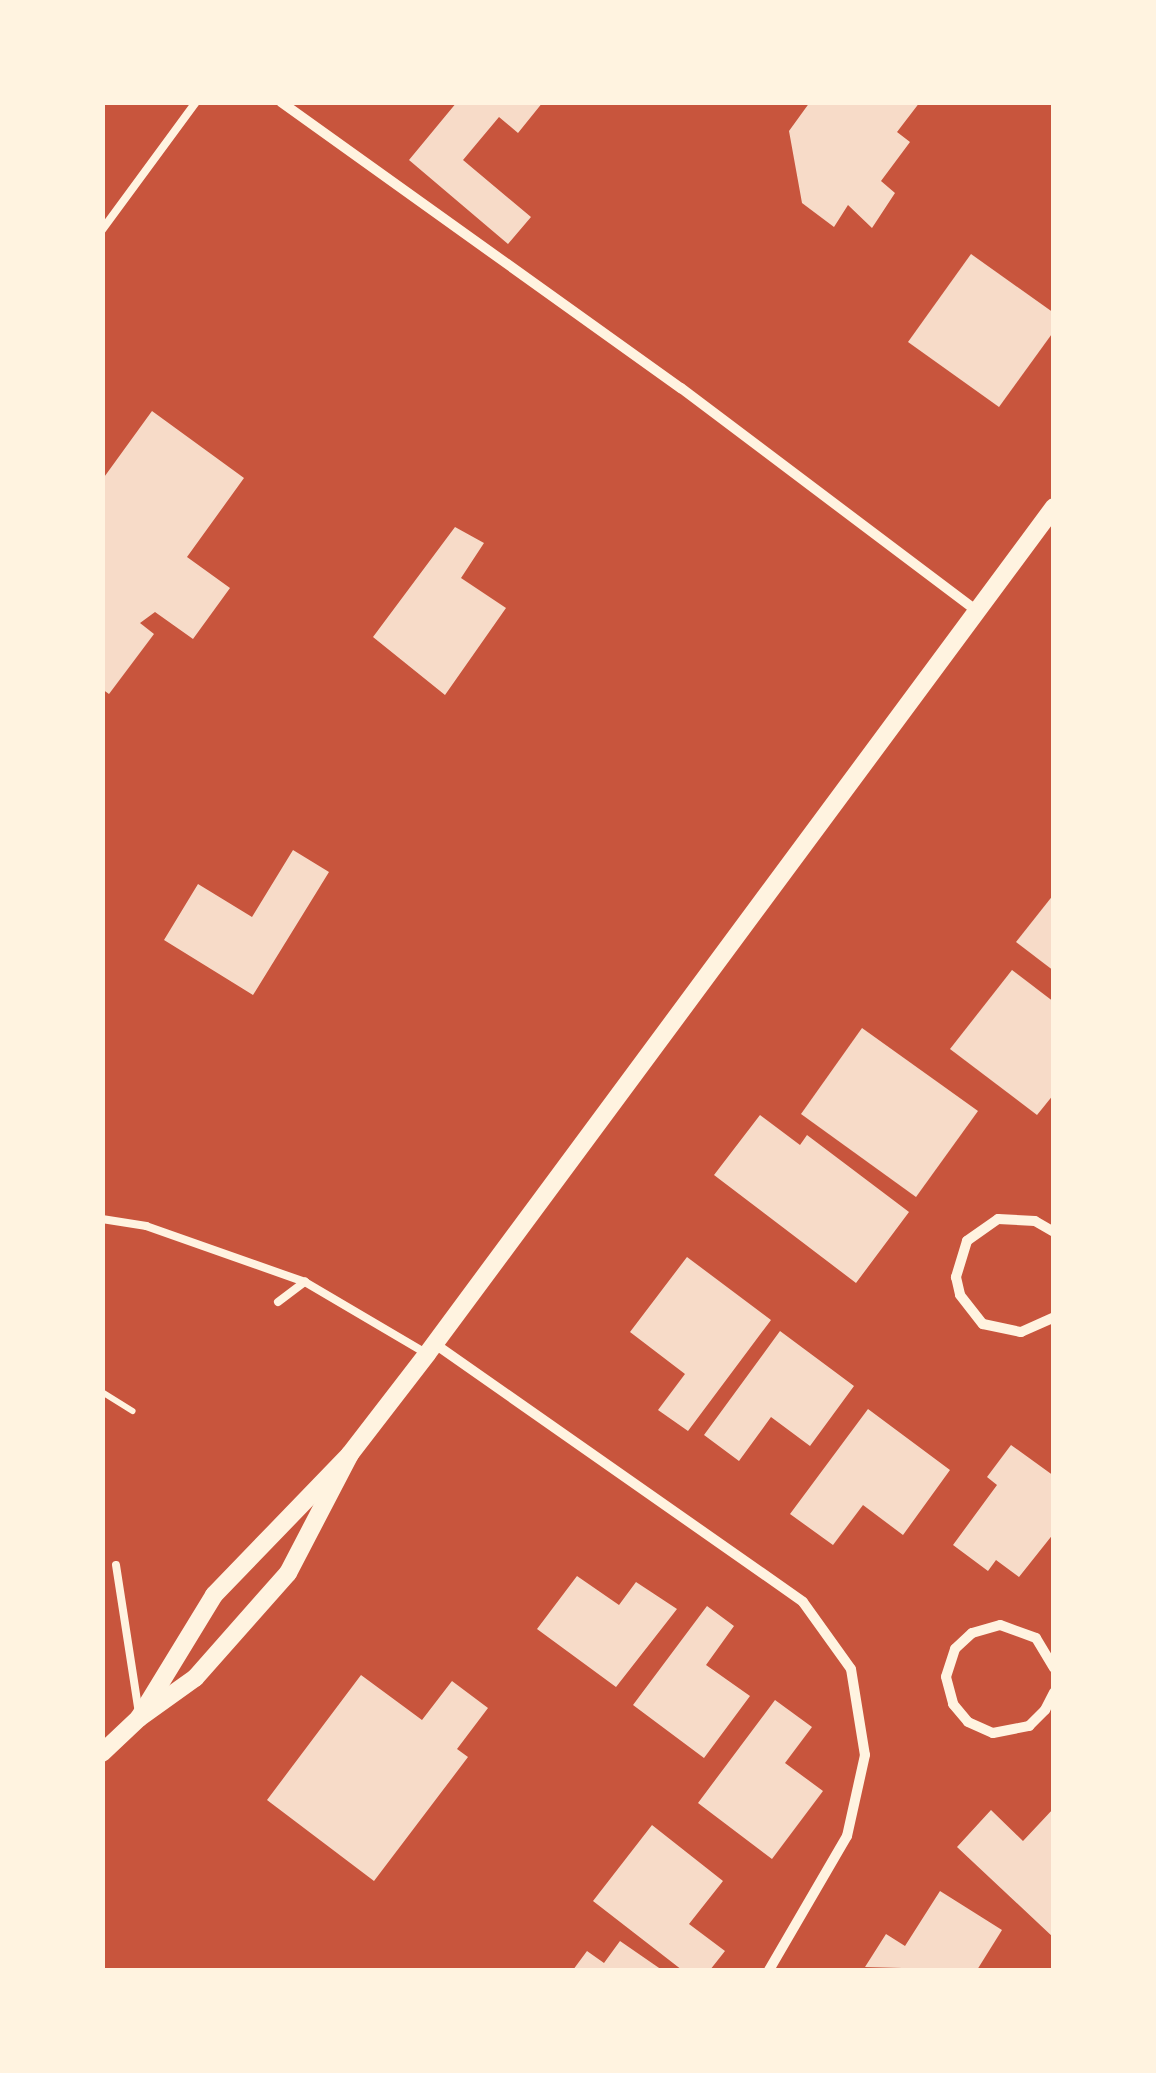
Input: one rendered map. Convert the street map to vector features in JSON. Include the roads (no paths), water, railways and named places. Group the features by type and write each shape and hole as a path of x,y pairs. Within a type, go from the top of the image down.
{"street":[{"path":"282,102 682,388 977,610"},
{"path":"139,1718 214,1595 350,1454 1054,508"},
{"path":"1053,1230 1035,1221 998,1219 967,1241 956,1277 960,1295 983,1324 1021,1332 1054,1317"},
{"path":"431,1349 803,1602 851,1669 865,1756 847,1836 768,1970"},
{"path":"102,1753 139,1718 195,1678 288,1573 350,1454"},
{"path":"1054,1668 1050,1646 1013,1626 989,1626 972,1633 955,1649 946,1677 948,1692 968,1722 994,1733 1029,1726 1045,1710 1054,1692"}],"lane":[{"path":"102,230 196,102"},
{"path":"102,1219 146,1226 305,1282 431,1349"},
{"path":"278,1302 305,1282"},
{"path":"116,1565 139,1718"}]}
